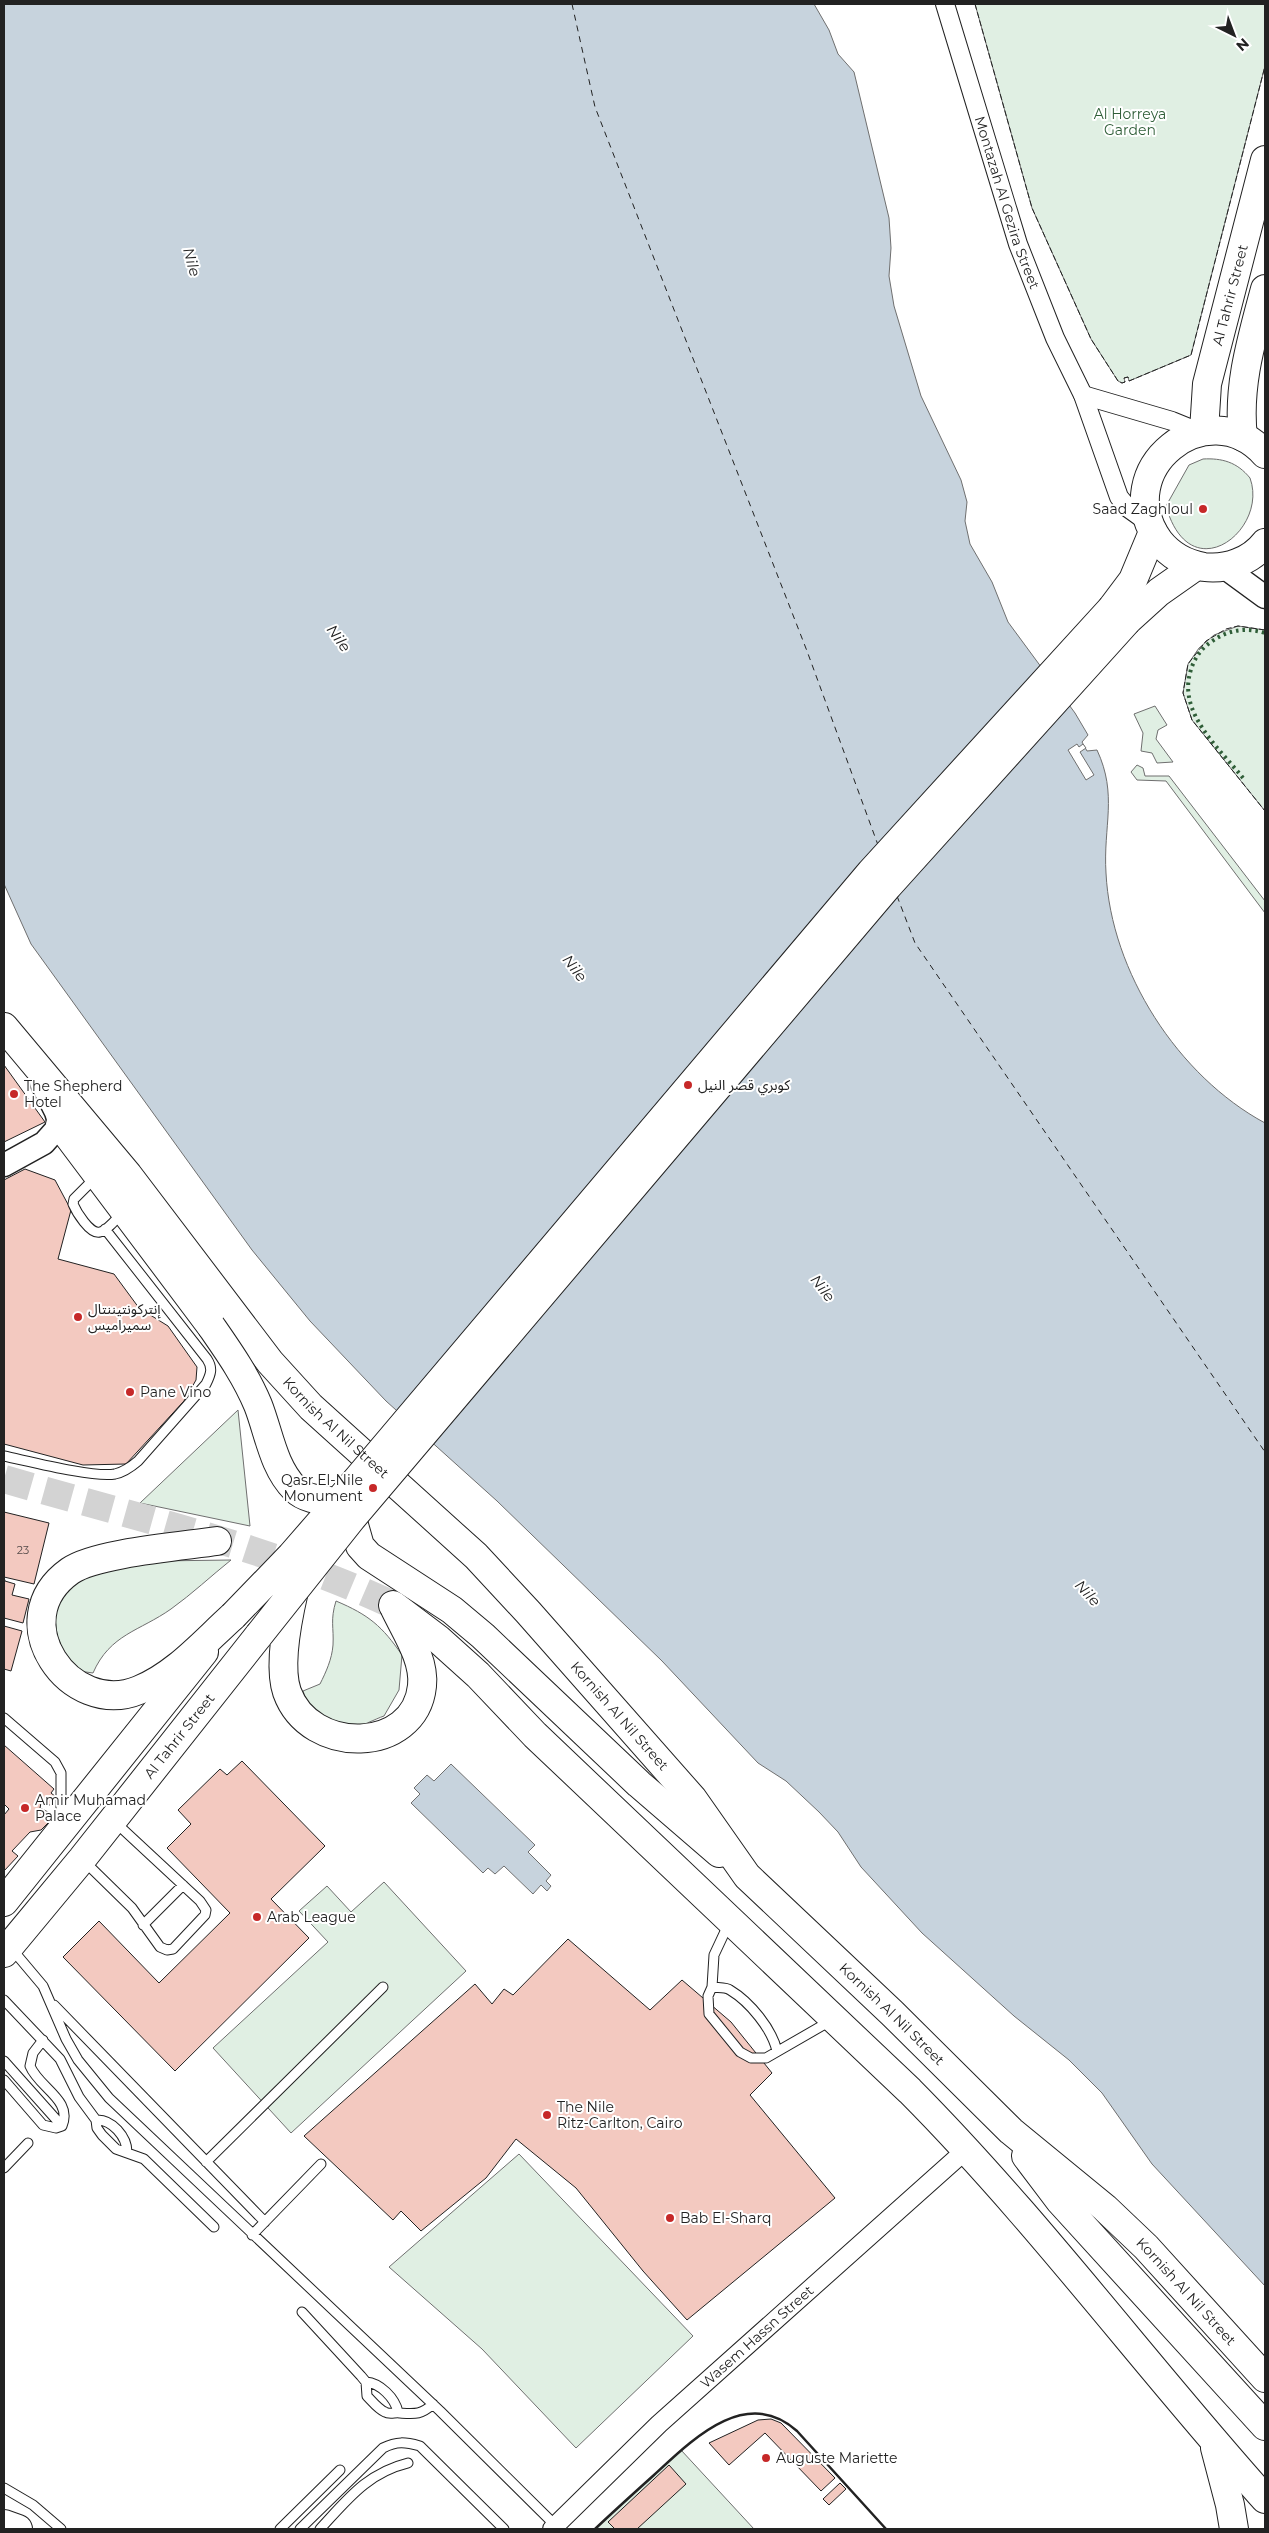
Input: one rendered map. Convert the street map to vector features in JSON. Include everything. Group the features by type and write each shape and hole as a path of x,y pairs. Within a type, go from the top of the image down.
{"main road":[{"name":"Al Tahrir Street","path":"1201,432 1207,384 1265,160"},
{"path":"1259,446 1240,413 1243,383 1265,289"},
{"path":"1259,446 1230,433 1201,432 1177,441 1160,457 1148,477 1145,500 1151,527 1164,547 1179,559 1196,566 1224,567 1244,561 1265,543"},
{"path":"1120,614 1151,527"},
{"path":"217,1541 122,1555 93,1561 70,1570 52,1587 42,1609 42,1630 49,1657 66,1677 88,1690 114,1695 137,1691 158,1680 181,1663 233,1616 291,1556 345,1510 871,872 1120,614 1159,592 1196,566"},
{"name":"Kornish Al Nil Street","path":"4,1027 128,1175 270,1362 311,1407 476,1556 528,1612 693,1800 747,1876 892,2012 1011,2132 1106,2208 1146,2247 1265,2378"},
{"path":"60,1125 96,1176 114,1220 211,1326 241,1368 258,1406 282,1473 296,1490 311,1499 345,1510 360,1546 369,1556 452,1610 483,1636 639,1784 747,1876"},
{"name":"Al Tahrir Street","path":"6,1949 82,1859 294,1591 345,1510"},
{"path":"294,1591 285,1641 286,1691 297,1712 315,1728 336,1738 359,1740 382,1735 402,1723 417,1705 422,1687 422,1669 393,1605 438,1639 478,1675 535,1735 968,2149 1214,2442 1265,2499"},
{"path":"4,1902 233,1616"},
{"path":"750,1939 780,1908"},
{"path":"1011,2132 1038,2175 1060,2201 1265,2426"},
{"path":"1214,2442 1234,2528"},
{"path":"4,2524 18,2529"}],"street":[{"name":"Montazah Al Gezira Street","path":"945,4 1018,244 1052,329 1083,395 1119,497 1128,508 1151,527"},
{"path":"1083,395 1201,432"},
{"path":"1224,567 1265,597"},
{"path":"4,1165 44,1143 54,1135 60,1125 56,1112 28,1056"},
{"name":"Wasem Hassn Street","path":"554,2528 659,2424 968,2149"}],"lane":[{"path":"4,1456 95,1473 114,1474 126,1470 138,1461 206,1384 211,1375 211,1366 207,1359 114,1220 101,1232 93,1231 73,1204 74,1198 96,1176"},
{"path":"4,1718 47,1753 61,1773 60,1832"},
{"path":"82,1859 132,1908 160,1947 167,1950 173,1949 206,1916 206,1910 200,1900 113,1820"},
{"path":"143,1925 183,1885"},
{"path":"730,1920 714,1955 712,1987 708,1996 709,2014 740,2052 751,2058 766,2058 834,2019"},
{"path":"6,1949 33,1972 50,2001 66,2039 93,2080 252,2235 432,2404 554,2528"},
{"path":"206,2162 383,1987"},
{"path":"712,1987 729,1989 743,2001 774,2040 777,2051"},
{"path":"4,2000 43,2040 66,2069 80,2097 96,2120 97,2128 102,2135 116,2149 144,2159 214,2226"},
{"path":"50,2001 265,2222"},
{"path":"43,2040 32,2053 30,2066 37,2077 64,2106 66,2113 62,2126"},
{"path":"4,2061 62,2126"},
{"path":"4,2061 4,2072"},
{"path":"4,2080 43,2125 56,2128 62,2126"},
{"path":"96,2120 109,2122 122,2136 127,2146 126,2152"},
{"path":"4,2168 28,2144"},
{"path":"252,2235 321,2164"},
{"path":"302,2312 351,2363 366,2382 365,2392 370,2400 386,2413 417,2414 432,2404"},
{"path":"366,2382 374,2383 382,2389 394,2403 398,2412"},
{"path":"300,2529 384,2448 400,2442 420,2446 504,2529"},
{"path":"320,2529 366,2482 379,2473 408,2463"},
{"path":"280,2529 340,2470"},
{"path":"4,2488 33,2505 61,2529"}],"green space":[{"name":"Al Horreya Garden","path":"975,4 1265,4 1265,66 1191,355 1129,381 1128,377 1124,378 1125,382 1122,383 1118,381 1091,339 1032,208"},
{"path":"1203,459 1223,460 1240,468 1250,478 1253,498 1248,516 1238,532 1224,544 1208,549 1192,545 1177,532 1166,506 1189,465"},
{"path":"1238,626 1265,630 1265,811 1192,720 1183,693 1188,664 1199,648 1214,635"},
{"path":"1155,706 1167,725 1158,730 1156,739 1173,762 1157,763 1152,753 1141,751 1143,733 1134,714"},
{"path":"1137,765 1143,768 1145,776 1169,776 1265,901 1265,913 1166,781 1137,780 1131,772"},
{"path":"238,1410 250,1526 140,1503"},
{"path":"231,1560 171,1609 117,1641 100,1660 93,1673 79,1671 63,1652 53,1623 61,1595 87,1574 156,1561"},
{"path":"336,1601 374,1622 388,1636 402,1655 399,1690 384,1716 354,1727 336,1725 322,1718 310,1706 303,1691 320,1684 328,1665 332,1650 333,1619"},
{"path":"384,1882 466,1971 291,2133 213,2048 328,1942 299,1911 327,1886 351,1912"},
{"path":"519,2154 693,2336 576,2448 482,2349 389,2267"},
{"path":"681,2450 754,2529 595,2529"}],"water":[{"name":"Nile","path":"4,4 814,4 829,30 838,54 854,72 889,218 891,248 889,276 894,306 921,396 961,480 967,502 965,521 970,544 992,582 1008,622 1075,713 1088,735 1082,742 1087,751 1097,750 1103,766 1108,796 1106,873 1111,910 1121,947 1136,983 1155,1018 1178,1049 1204,1078 1233,1103 1265,1123 1265,2286 1152,2164 1102,2093 1069,2060 1014,2016 922,1933 861,1867 838,1832 819,1812 786,1781 758,1763 662,1661 497,1501 386,1401 310,1321 252,1250 31,944 4,884"},
{"path":"451,1764 535,1845 528,1852 551,1875 546,1881 551,1886 547,1891 541,1885 533,1894 504,1866 495,1874 488,1868 483,1873 411,1803 420,1794 414,1788 427,1775 434,1781"}],"pier":[{"path":"1077,744 1079,747 1083,744 1086,748 1080,752 1094,775 1086,780 1068,750"}],"building":[{"name":"The Shepherd Hotel","path":"4,1065 45,1122 4,1142"},
{"name":"إنتركونتيننتال سميراميس","path":"25,1169 55,1180 71,1210 58,1259 114,1274 139,1308 168,1326 197,1367 196,1380 184,1401 126,1464 83,1465 4,1444 4,1180"},
{"path":"4,1512 49,1523 34,1584 4,1577"},
{"path":"4,1577 5,1581 15,1584 12,1595 29,1599 23,1623 4,1618"},
{"path":"4,1626 22,1631 11,1671 4,1669"},
{"name":"Amir Muhamad Palace","path":"4,1745 54,1789 51,1793 56,1797 50,1805 41,1803 40,1808 48,1812 48,1823 41,1830 30,1832 12,1851 18,1856 4,1871 4,1815 9,1809 4,1804"},
{"name":"Arab League","path":"242,1761 325,1846 271,1899 309,1938 175,2071 63,1957 99,1921 159,1983 230,1913 167,1848 191,1824 178,1810 220,1769 227,1775"},
{"name":"The Nile Ritz-Carlton, Cairo","path":"568,1939 650,2010 682,1980 731,2022 772,2073 750,2095 835,2198 687,2320 643,2271 576,2188 516,2139 486,2178 421,2231 401,2211 393,2220 304,2136 475,1984 492,2004 504,1989 513,1995"},
{"path":"771,2419 781,2423 835,2478 821,2491 765,2433 729,2465 709,2443 758,2420"},
{"path":"669,2465 686,2484 637,2529 615,2529 608,2522"},
{"path":"840,2483 846,2489 829,2505 823,2499"}],"ferry route":[{"path":"572,4 595,107 807,651 878,845"},
{"path":"897,896 915,943 1265,1452"}],"tunnel":[{"path":"4,1479 201,1534 299,1566 393,1605"}],"hedge":[{"path":"1243,778 1203,730 1190,702 1188,688 1190,673 1200,652 1217,638 1230,632 1244,630 1265,633"}],"fence":[{"path":"975,4 1032,208 1091,339 1118,381 1122,383 1125,382 1124,378 1128,377 1129,381 1191,355 1265,66"},
{"path":"1265,630 1238,626 1226,629 1206,641 1188,664 1183,693 1192,720 1265,811"}],"wall":[{"path":"595,2529 669,2461 702,2434 739,2415 758,2414 778,2418 797,2431 886,2529"}],"place":[{"name":"Saad Zaghloul","path":"1203,509"},
{"name":"كوبري قصر النيل","path":"688,1085"},
{"name":"The Shepherd Hotel","path":"14,1094"},
{"name":"إنتركونتيننتال سميراميس","path":"78,1317"},
{"name":"Pane Vino","path":"130,1392"},
{"name":"Qasr El-Nile Monument","path":"373,1488"},
{"name":"Amir Muhamad Palace","path":"25,1808"},
{"name":"Arab League","path":"257,1917"},
{"name":"The Nile Ritz-Carlton, Cairo","path":"547,2115"},
{"name":"Bab El-Sharq","path":"670,2218"},
{"name":"Auguste Mariette","path":"766,2458"}]}
